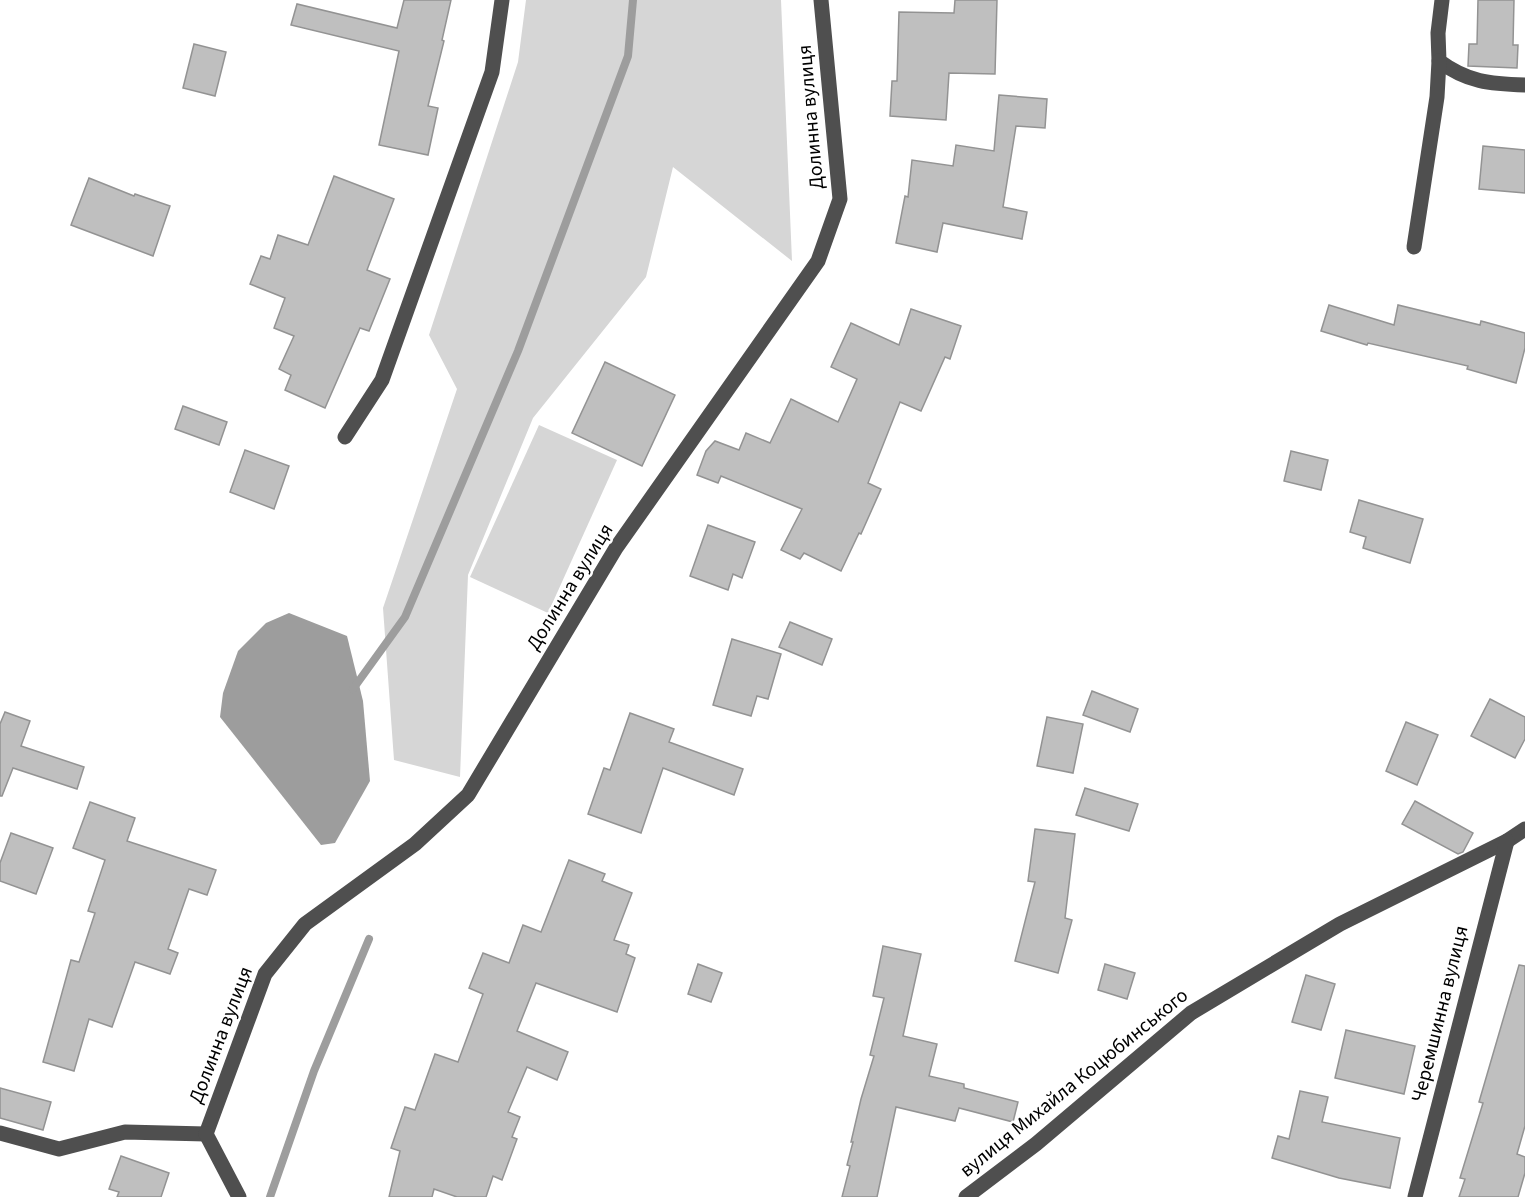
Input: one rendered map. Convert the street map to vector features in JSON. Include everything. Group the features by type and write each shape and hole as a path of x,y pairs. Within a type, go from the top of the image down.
{"street":[{"path":"345,437 382,380 386,369 492,72 502,0"},
{"name":"Долинна вулиця","path":"206,1134 265,974 305,924 415,844 468,795 616,548 818,261 840,200 821,0"},
{"path":"1414,247 1437,97 1438,33 1442,0"},
{"path":"1439,61 1466,78 1525,85"},
{"name":"вулиця Михайла Коцюбинського","path":"966,1197 1036,1144 1191,1013 1340,924 1525,829"},
{"name":"Черемшинна вулиця","path":"1414,1197 1507,840"},
{"path":"0,1133 59,1149 125,1132 206,1134 239,1197"}],"shaded area":[{"path":"526,0 781,0 792,261 673,167 646,277 533,418 468,575 460,777 394,760 383,608 457,389 429,335 518,62"},
{"path":"539,425 617,460 548,613 470,577"},
{"path":"289,613 347,636 363,701 370,781 335,843 321,845 220,717 223,693 238,651 266,623"}],"building":[{"path":"404,0 451,0 442,40 444,41 428,106 438,108 428,155 379,145 399,51 291,25 297,4 397,28"},
{"path":"955,0 997,0 995,74 949,73 946,120 890,116 892,81 897,81 899,12 954,13"},
{"path":"1478,0 1514,0 1513,45 1518,45 1517,68 1468,66 1469,44 1477,44"},
{"path":"194,44 226,52 215,96 183,88"},
{"path":"999,95 1047,99 1045,128 1016,126 1003,207 1027,212 1022,239 943,223 937,252 896,243 905,196 908,197 912,160 953,166 956,145 994,151"},
{"path":"1483,146 1525,150 1525,193 1479,189"},
{"path":"334,176 394,199 367,270 390,279 369,331 360,328 325,408 285,390 291,375 279,369 294,336 274,328 285,298 250,284 261,256 270,259 278,235 308,245"},
{"path":"89,178 134,196 135,194 170,206 153,256 71,225"},
{"path":"1329,305 1394,325 1398,305 1480,325 1481,321 1525,333 1525,348 1516,383 1467,369 1468,366 1368,343 1367,345 1321,331"},
{"path":"911,309 961,326 950,359 945,357 921,411 900,402 868,483 881,489 861,534 859,533 841,571 804,553 800,559 781,550 802,509 721,476 718,483 697,475 706,451 715,441 739,450 746,433 770,443 791,399 838,422 857,379 831,367 851,323 899,345"},
{"path":"605,362 675,395 642,466 572,433"},
{"path":"183,406 227,422 219,445 175,429"},
{"path":"245,450 289,466 274,509 230,492"},
{"path":"1291,451 1328,460 1321,490 1284,481"},
{"path":"1359,500 1423,519 1410,563 1363,548 1366,537 1350,532"},
{"path":"708,525 755,542 742,578 733,574 728,590 690,576"},
{"path":"790,622 832,639 822,665 779,647"},
{"path":"732,639 781,654 768,699 757,696 751,716 713,705"},
{"path":"1092,691 1138,709 1130,732 1083,715"},
{"path":"1490,699 1525,717 1525,739 1515,758 1471,736"},
{"path":"5,712 30,721 21,746 84,767 77,789 13,768 2,796 0,796 0,724"},
{"path":"630,713 674,729 669,742 743,769 734,795 663,768 641,833 588,814 604,768 610,770"},
{"path":"1047,717 1083,724 1073,773 1037,766"},
{"path":"1406,722 1438,735 1417,785 1386,771"},
{"path":"1085,788 1138,804 1129,831 1076,815"},
{"path":"1415,801 1473,833 1463,852 1458,854 1402,824"},
{"path":"90,802 135,818 127,841 216,870 207,895 189,889 168,949 178,953 170,974 135,962 112,1027 89,1019 74,1071 43,1062 71,960 79,962 95,913 88,911 105,860 73,848"},
{"path":"1035,829 1075,834 1065,918 1072,920 1058,973 1015,961 1035,882 1028,881"},
{"path":"11,833 53,848 36,894 0,881 0,863"},
{"path":"569,860 605,874 602,881 632,893 614,940 629,945 626,954 635,958 617,1012 536,983 517,1031 568,1052 557,1080 527,1067 508,1112 520,1117 512,1137 517,1139 502,1180 493,1176 486,1197 457,1197 434,1189 432,1197 389,1197 400,1151 391,1148 405,1107 415,1110 435,1054 458,1062 483,994 469,988 483,953 509,963 523,925 541,932"},
{"path":"883,946 921,954 903,1036 937,1044 929,1076 964,1084 964,1088 1018,1102 1013,1122 959,1108 955,1121 896,1107 877,1197 842,1197 850,1166 847,1165 853,1142 851,1142 874,1056 870,1055 884,998 873,996"},
{"path":"698,964 722,973 711,1002 688,994"},
{"path":"1105,964 1135,973 1127,999 1098,990"},
{"path":"1519,965 1525,966 1525,1126 1517,1154 1525,1157 1525,1173 1518,1197 1459,1197 1465,1179 1460,1178 1483,1103 1479,1102"},
{"path":"1306,975 1335,984 1321,1030 1292,1022"},
{"path":"1346,1030 1415,1046 1404,1094 1335,1078"},
{"path":"0,1088 51,1102 43,1130 0,1118"},
{"path":"1300,1091 1328,1097 1322,1122 1400,1138 1390,1188 1339,1178 1272,1158 1278,1136 1289,1139"},
{"path":"121,1156 169,1173 161,1197 117,1197 119,1192 109,1189"}],"waterway":[{"path":"353,689 405,617 518,351 628,56 633,0"},
{"path":"270,1197 314,1071 369,939"}]}
